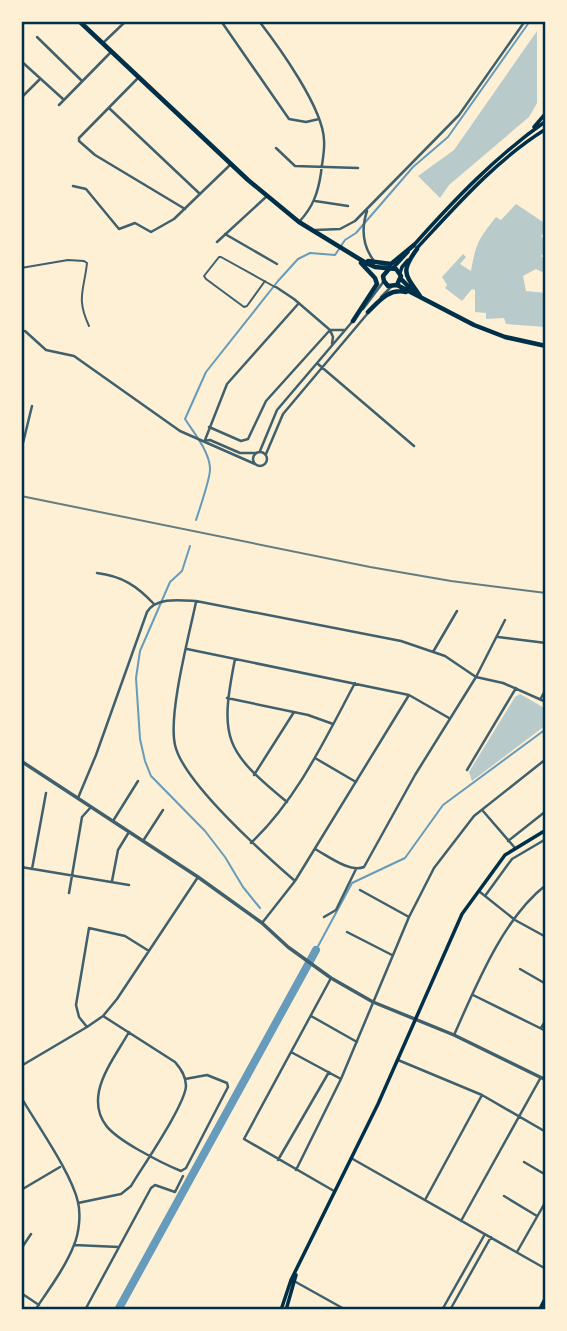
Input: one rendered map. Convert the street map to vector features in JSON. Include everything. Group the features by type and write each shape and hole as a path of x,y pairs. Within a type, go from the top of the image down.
{"main road":[{"path":"84,22 111,52 230,165 267,196 299,222 360,260 375,267 391,269 421,297"},
{"path":"394,286 415,247 466,189 527,134 546,113"},
{"path":"527,134 546,121"},
{"path":"384,281 385,272 522,145 546,129"},
{"path":"360,260 385,265 396,261 415,247"},
{"path":"415,247 405,272 421,297"},
{"path":"360,260 384,281 474,325 505,337 546,346"},
{"path":"354,321 377,284 360,260"},
{"path":"368,312 384,296 396,291 421,297"},
{"path":"283,1310 293,1280 398,1060 452,935 478,890 505,855 546,830"},
{"path":"540,1310 546,1298"}],"street":[{"path":"103,44 126,21"},
{"path":"221,21 289,118 306,122 319,119"},
{"path":"259,21 276,44 319,119 324,139 315,201 299,222"},
{"path":"312,230 345,228 368,208 459,115 525,21"},
{"path":"545,21 546,28"},
{"path":"37,37 82,81"},
{"path":"59,105 111,52"},
{"path":"21,61 64,100"},
{"path":"139,78 79,141 95,155 185,209"},
{"path":"21,98 40,79"},
{"path":"109,108 200,194"},
{"path":"276,148 295,166 358,168"},
{"path":"73,186 86,189 119,229 135,223 151,232 170,222 230,165"},
{"path":"217,242 267,196"},
{"path":"315,201 348,206"},
{"path":"368,208 362,232 369,254 376,263"},
{"path":"225,234 277,264"},
{"path":"255,464 253,460 277,410 354,321 384,281"},
{"path":"25,331 41,347 71,354 153,413 197,439 255,464 264,465 283,414 368,312 394,286"},
{"path":"276,288 299,303 330,330 334,341 331,347"},
{"path":"204,441 228,384 299,303"},
{"path":"209,427 241,441 248,439 266,401 330,330 346,329"},
{"path":"317,363 414,446"},
{"path":"21,479 22,447 32,407"},
{"path":"204,441 210,440 246,454 266,454"},
{"path":"97,573 126,580 155,603"},
{"path":"78,798 147,611 155,603 169,600 196,601 401,641 444,656 476,677 516,688 546,702"},
{"path":"196,601 173,722 175,745 187,772 251,843 295,881"},
{"path":"433,652 457,611"},
{"path":"316,849 336,861 362,869 449,718 476,677 505,620"},
{"path":"498,638 546,643"},
{"path":"187,649 409,695 449,718"},
{"path":"235,659 227,698 226,721 230,739 240,759 254,775 288,802"},
{"path":"251,843 271,824 288,802 315,758 355,682"},
{"path":"467,770 516,688"},
{"path":"540,699 546,689"},
{"path":"261,923 295,881 316,849 409,695"},
{"path":"227,698 294,712 333,724"},
{"path":"254,775 294,712"},
{"path":"315,758 356,782"},
{"path":"296,1170 341,1079 408,917 434,868 462,829 546,758"},
{"path":"21,761 198,877 331,978 373,1002 454,1035 546,1080"},
{"path":"113,821 138,781"},
{"path":"32,869 46,793"},
{"path":"69,893 82,817 91,807"},
{"path":"143,841 163,810"},
{"path":"482,810 515,848"},
{"path":"508,841 546,811"},
{"path":"112,882 119,846 129,832"},
{"path":"485,896 512,859 546,839"},
{"path":"21,867 129,885"},
{"path":"324,917 336,910 356,869"},
{"path":"21,1066 103,1016 198,877"},
{"path":"454,1035 491,955 532,898 546,885"},
{"path":"360,890 408,917"},
{"path":"478,890 515,920 546,937"},
{"path":"87,1027 79,1017 76,1005 89,928 125,936 149,951"},
{"path":"347,932 392,955"},
{"path":"520,970 546,984"},
{"path":"331,978 244,1139 334,1191"},
{"path":"472,995 546,1031"},
{"path":"78,1203 121,1194 131,1186 185,1093 185,1079 175,1062 103,1016"},
{"path":"310,1016 357,1042"},
{"path":"541,1028 546,1020"},
{"path":"129,1032 103,1079 98,1107 101,1120 107,1130 177,1170 183,1170 228,1092 227,1083 216,1077 207,1075 185,1079"},
{"path":"290,1052 341,1079"},
{"path":"398,1060 482,1095 546,1132"},
{"path":"278,1160 329,1072"},
{"path":"461,1221 541,1077"},
{"path":"425,1200 482,1095"},
{"path":"21,1097 61,1166 78,1203 79,1220 74,1245 62,1270 36,1310"},
{"path":"351,1158 546,1269"},
{"path":"524,1162 546,1175"},
{"path":"21,1191 61,1166"},
{"path":"85,1310 151,1188 155,1185 176,1192 183,1176"},
{"path":"504,1196 537,1216"},
{"path":"517,1252 546,1201"},
{"path":"21,1249 31,1234"},
{"path":"442,1310 485,1234"},
{"path":"450,1310 491,1237"},
{"path":"74,1245 119,1248"},
{"path":"293,1280 346,1310"},
{"path":"21,1293 39,1304"}],"lane":[{"path":"265,281 245,307 204,276 219,257 265,281 276,288"},
{"path":"21,268 68,260 87,263 80,300 89,326"}],"shaded area":[{"path":"537,31 537,103 529,117 449,185 440,198 418,176 454,150"},
{"path":"516,204 546,224 541,236 546,242 546,251 541,256 546,260 546,269 542,272 536,269 523,276 526,291 546,293 546,327 506,324 504,318 486,319 486,313 475,312 475,290 472,289 462,301 445,288 447,285 442,277 463,254 466,257 460,264 471,271 476,248 485,231 496,217 501,220"},
{"path":"520,694 546,709 546,725 472,781 469,772 515,697"}],"waterway":[{"path":"196,520 210,468 204,449 185,419 206,372 298,259 310,253 335,255 345,240 356,233 413,167 448,137 530,21"},
{"path":"190,546 182,571 170,582 140,651 136,678 140,739 151,776 205,831 260,908"},
{"path":"316,950 352,883 405,858 443,805 546,729"},
{"path":"118,1310 316,950"}],"railway":[{"path":"21,496 370,567 546,593"}]}
